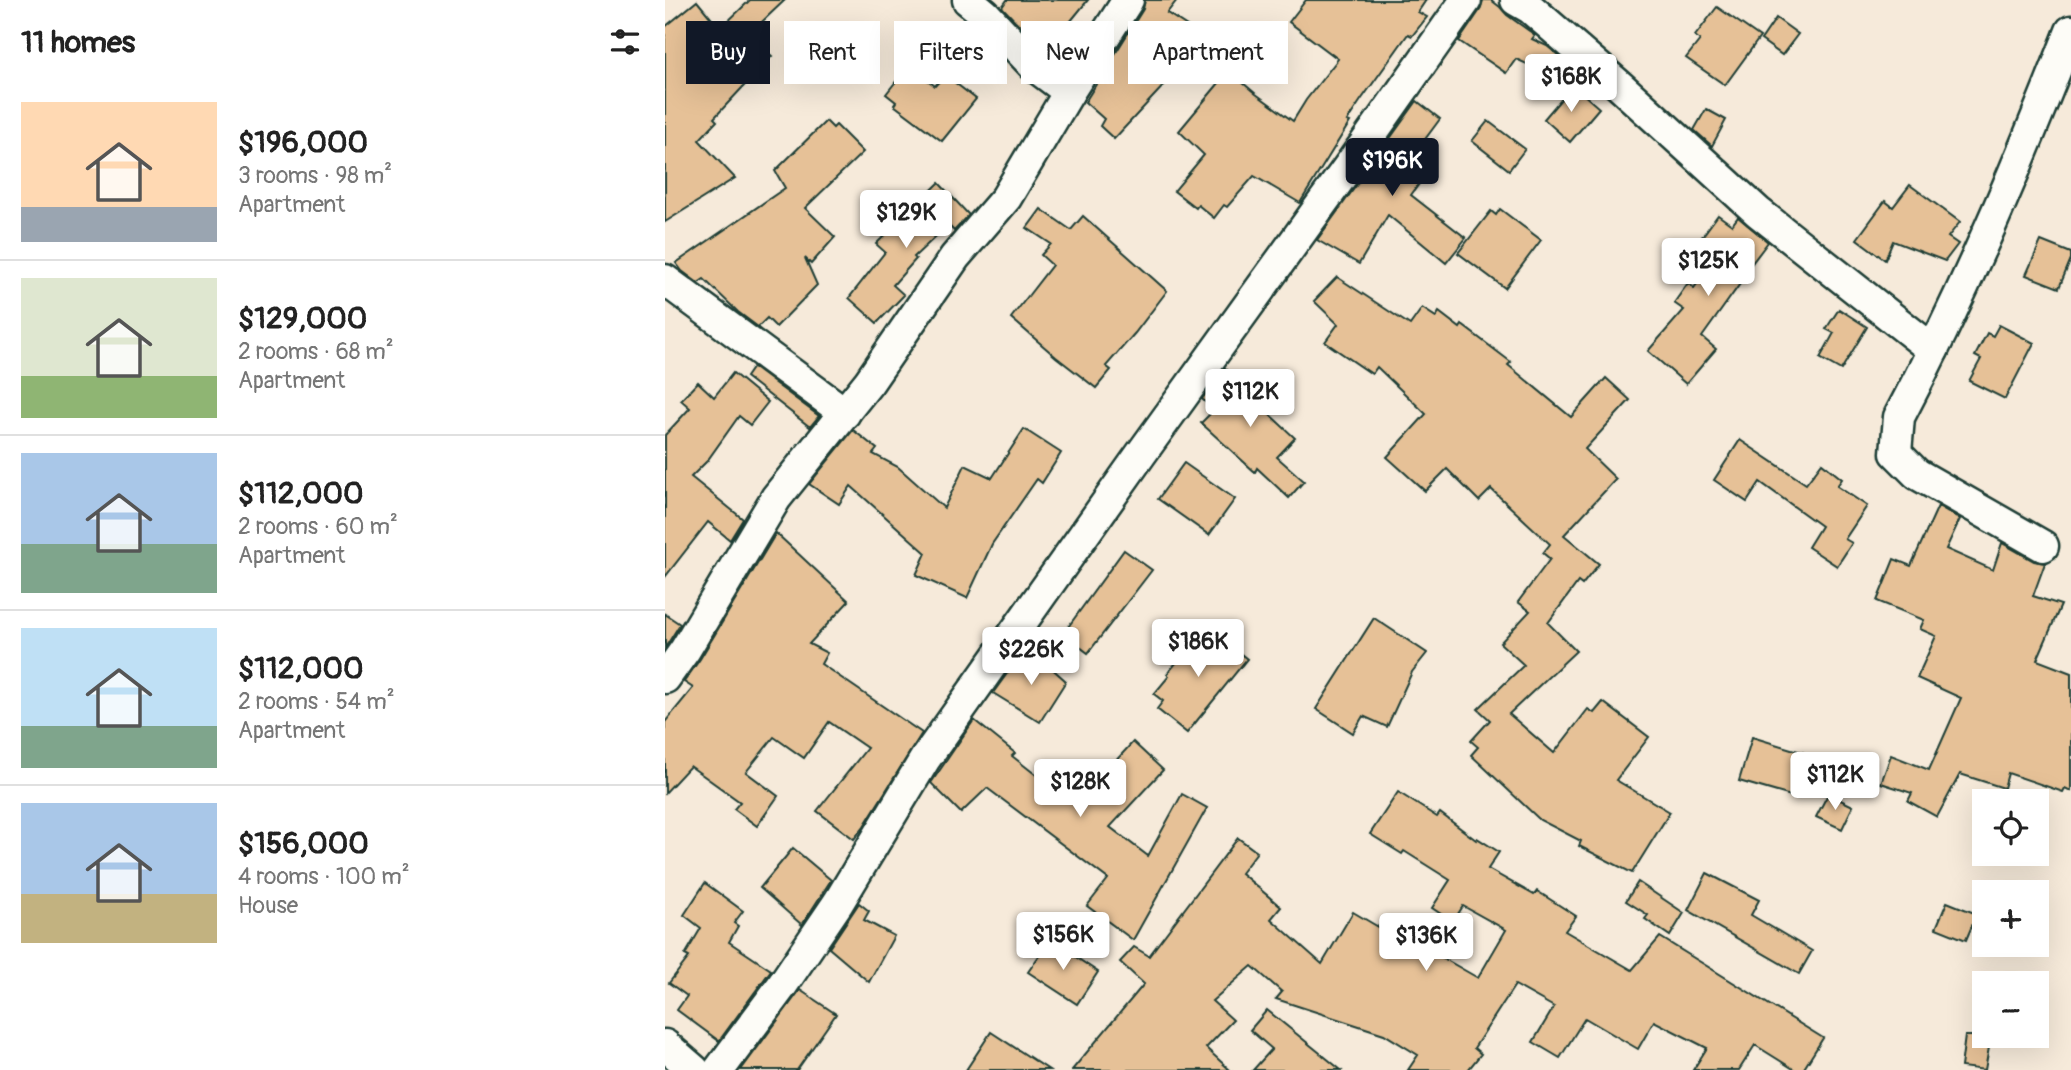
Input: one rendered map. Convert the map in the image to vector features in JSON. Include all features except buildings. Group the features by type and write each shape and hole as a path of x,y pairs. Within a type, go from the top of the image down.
{"street":[{"path":"968,0 985,14 1033,65 1069,92"},
{"path":"665,678 685,650 776,498 869,382 955,257 1006,198 1128,0"},
{"path":"719,1070 781,987 838,903 925,759 1466,0"},
{"path":"1515,0 1530,8 1620,86 1758,212 1933,350"},
{"path":"2043,546 1917,474 1896,453 1899,417 1953,313 2019,161 2071,31"},
{"path":"665,280 845,413"},
{"path":"665,1045 694,1070"}]}
